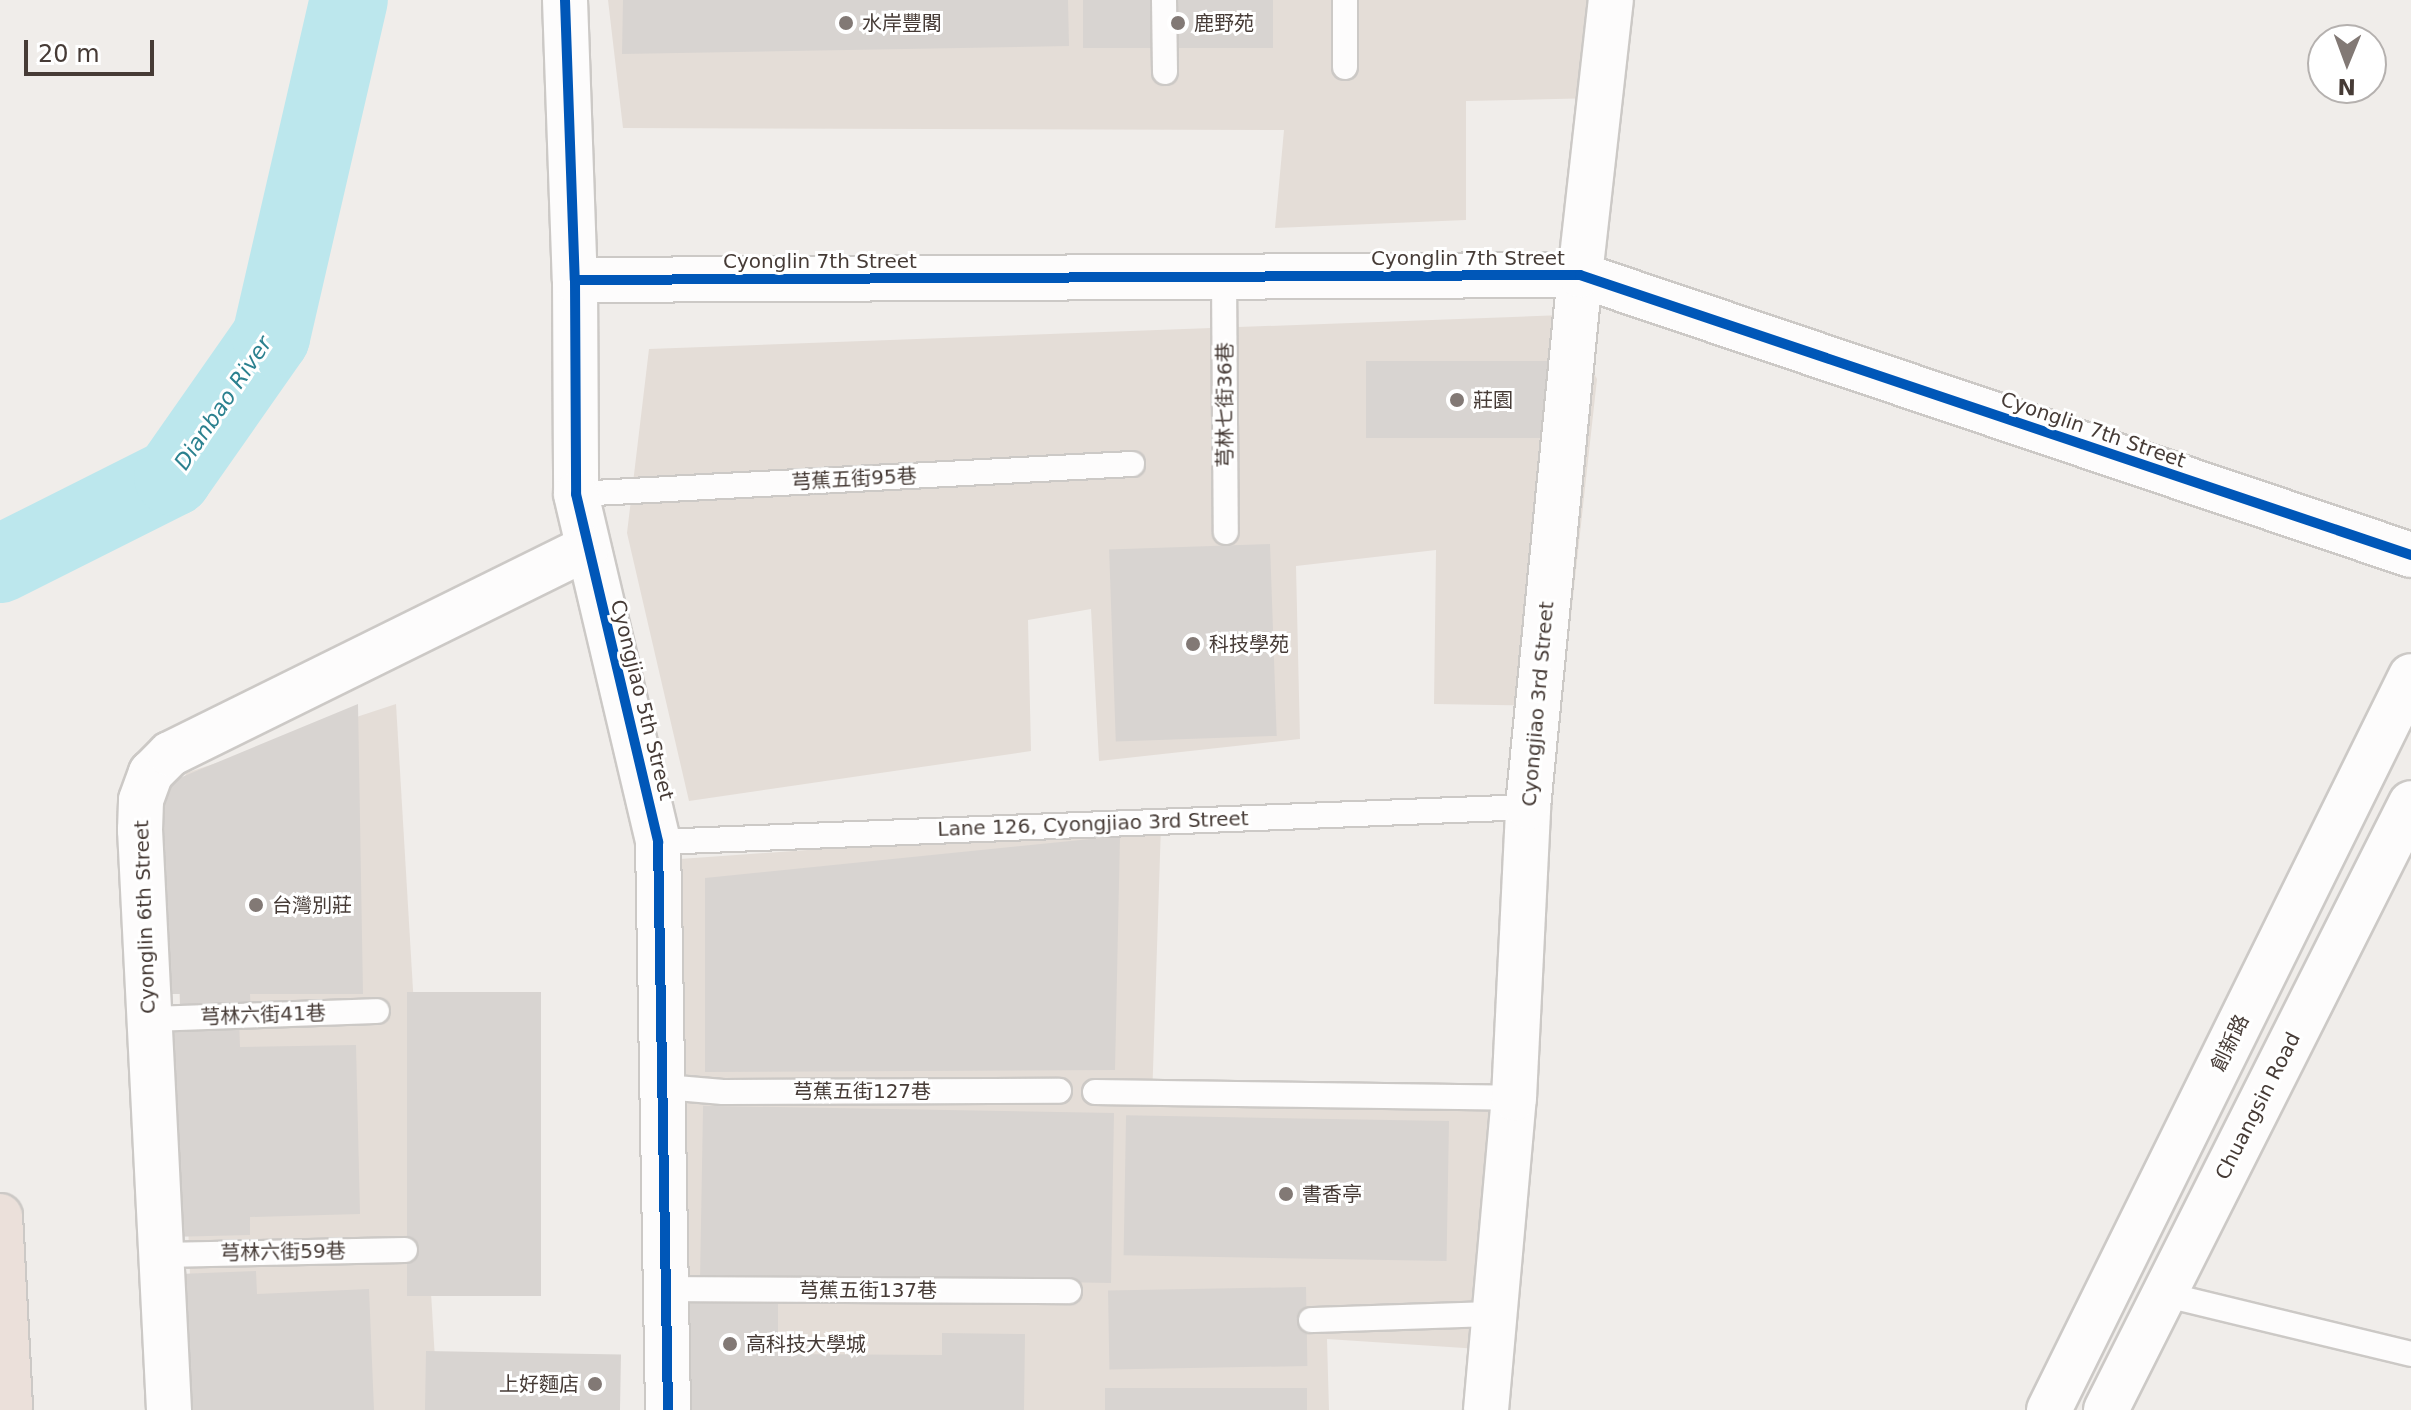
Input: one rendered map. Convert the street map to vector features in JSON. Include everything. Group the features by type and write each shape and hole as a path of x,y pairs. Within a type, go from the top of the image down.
{"highway":[{"path":"0,1216 10,1410"}],"street":[{"name":"Cyongjiao 5th Street","path":"565,0 575,280 576,494 658,842 665,1087 668,1410"},
{"name":"Cyongjiao 3rd Street","path":"1486,1410 1514,1098 1528,807 1580,275 1611,0"},
{"name":"Cyonglin 7th Street","path":"575,280 1580,275 2411,555"},
{"name":"Cyonglin 6th Street","path":"169,1410 140,830 141,800 151,773 170,754 587,548"},
{"name":"創新路","path":"2049,1410 2411,676"},
{"name":"Chuangsin Road","path":"2106,1410 2411,803"}],"lane":[{"path":"1164,0 1165,72"},
{"path":"1345,0 1345,67"},
{"name":"芎林七街36巷","path":"1224,277 1226,532"},
{"name":"芎蕉五街95巷","path":"576,494 1132,464"},
{"name":"Lane 126, Cyongjiao 3rd Street","path":"658,842 1528,807"},
{"name":"芎林六街41巷","path":"149,1019 377,1011"},
{"name":"芎蕉五街127巷","path":"665,1087 723,1092 1059,1091"},
{"path":"1095,1092 1514,1098"},
{"name":"芎林六街59巷","path":"162,1255 405,1250"},
{"name":"芎蕉五街137巷","path":"667,1289 1069,1291"},
{"path":"2163,1294 2411,1354"},
{"path":"1311,1320 1494,1314"}],"shaded area":[{"path":"608,0 1604,0 1598,98 1466,101 1466,220 1275,228 1284,130 623,128"},
{"path":"1563,315 1597,379 1561,706 1434,704 1436,550 1296,566 1300,739 1099,761 1091,609 1028,620 1031,751 689,801 627,533 649,349"},
{"path":"396,704 438,1410 195,1410 173,820 186,773"},
{"path":"1161,825 1152,1101 1509,1107 1510,1351 1327,1339 1329,1410 690,1410 680,859"}],"building":[{"name":"水岸豐閣","path":"623,0 1068,0 1069,46 622,54"},
{"name":"鹿野苑","path":"1083,0 1273,0 1273,48 1083,48"},
{"name":"莊園","path":"1366,361 1551,361 1551,438 1366,438"},
{"name":"科技學苑","path":"1270,544 1277,736 1116,742 1109,550"},
{"name":"台灣別莊","path":"358,704 363,994 250,994 251,1013 180,1016 180,994 152,994 150,816 165,784"},
{"path":"1120,836 1115,1070 705,1072 705,878"},
{"path":"407,992 541,992 541,1296 407,1296"},
{"path":"239,1019 240,1047 356,1045 360,1214 250,1217 250,1235 168,1237 163,1020"},
{"path":"703,1106 1114,1113 1111,1283 700,1276"},
{"name":"書香亭","path":"1126,1115 1449,1121 1447,1261 1124,1255"},
{"path":"256,1271 257,1294 369,1289 374,1410 186,1410 179,1274"},
{"path":"1306,1287 1307,1366 1109,1369 1108,1290"},
{"name":"高科技大學城","path":"683,1297 778,1298 778,1354 942,1355 942,1333 1025,1334 1024,1410 682,1410"},
{"path":"426,1351 621,1354 620,1410 425,1410"},
{"path":"1105,1388 1307,1388 1307,1410 1105,1410"}],"waterway":[{"name":"Dianbao River","path":"0,564 173,477 271,337 349,0"}],"cycle path":[{"path":"565,0 575,280 576,494 658,842 668,1410"},
{"path":"575,280 1580,275 2411,555"}],"place":[{"name":"水岸豐閣","path":"846,23"},
{"name":"鹿野苑","path":"1178,23"},
{"name":"莊園","path":"1457,400"},
{"name":"科技學苑","path":"1193,644"},
{"name":"台灣別莊","path":"256,905"},
{"name":"書香亭","path":"1286,1194"},
{"name":"高科技大學城","path":"730,1344"},
{"name":"上好麵店","path":"595,1384"}]}
